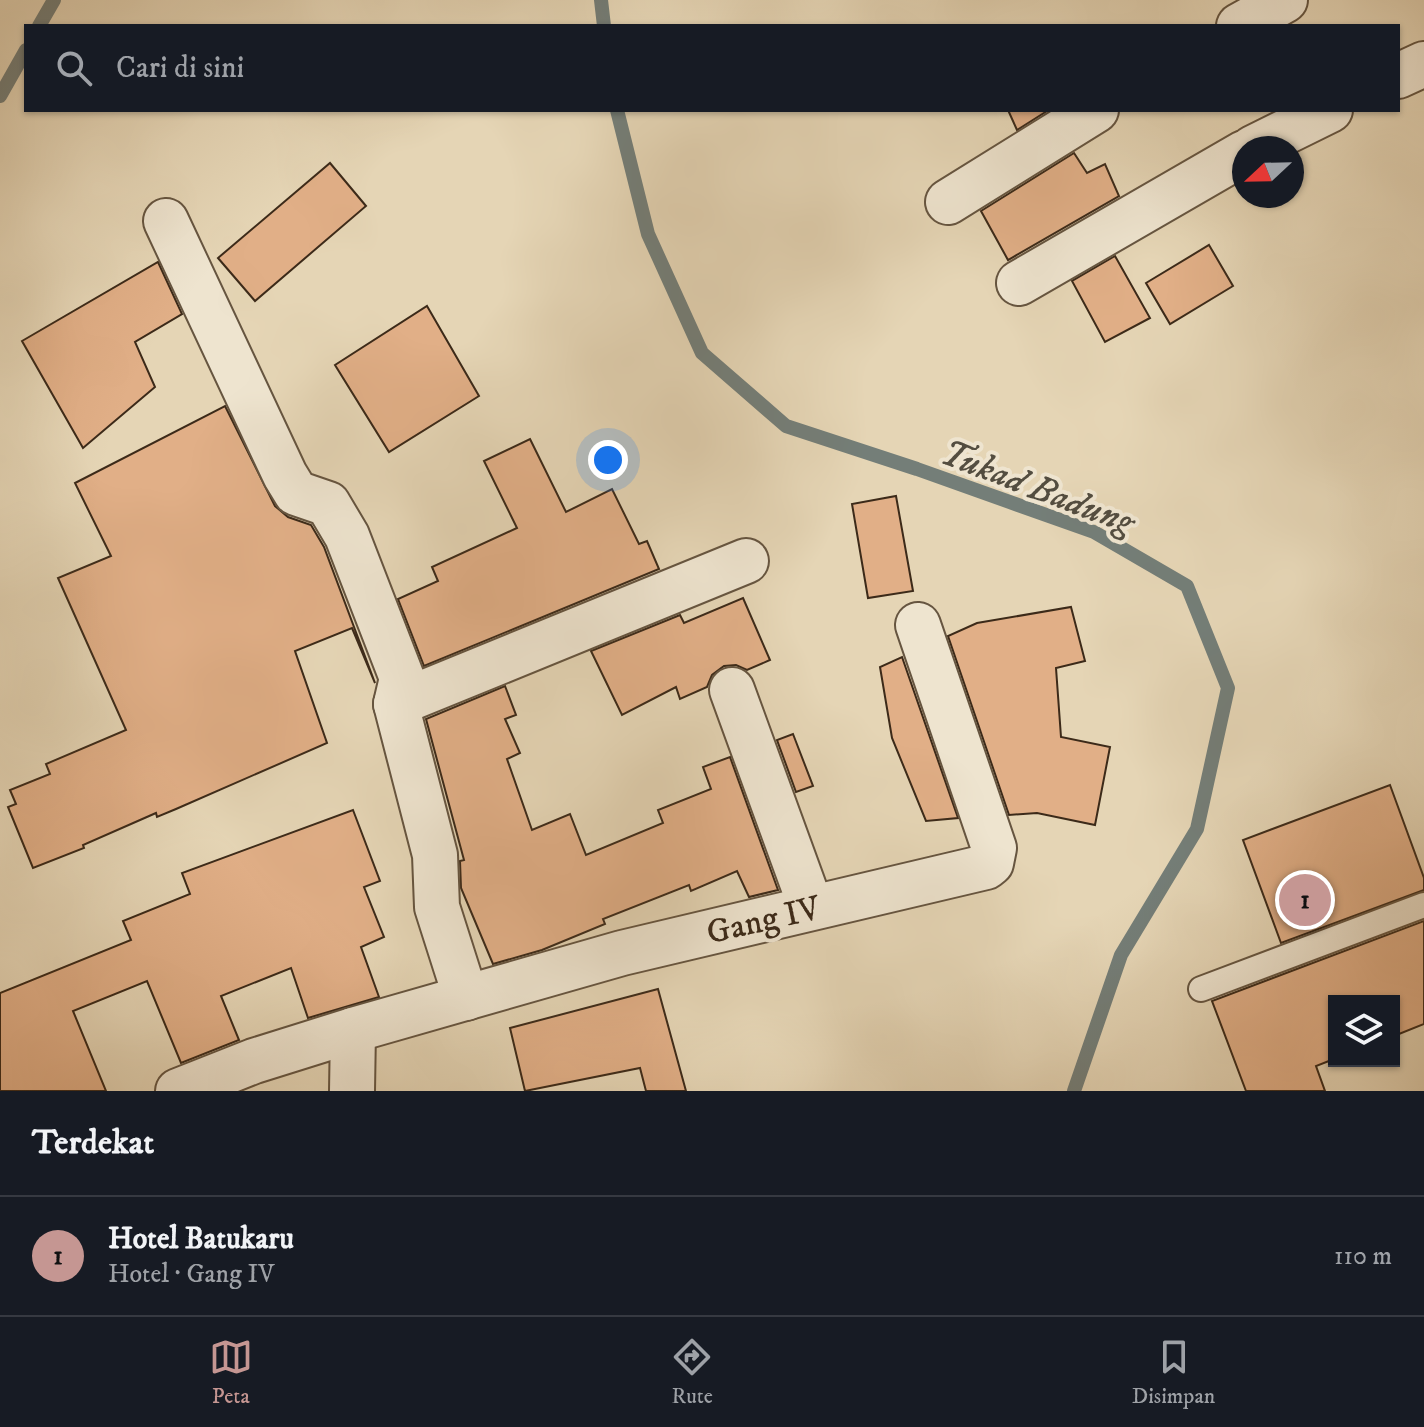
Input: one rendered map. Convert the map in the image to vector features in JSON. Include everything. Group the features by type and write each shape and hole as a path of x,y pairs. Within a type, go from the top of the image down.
{"street":[{"path":"1243,24 1285,0"},
{"path":"1400,75 1424,64"},
{"path":"948,202 1093,112"},
{"path":"1277,136 1326,112"},
{"path":"1019,283 1232,160"},
{"path":"166,221 285,475 296,493 328,504 347,536 402,678 396,704 435,855 437,907 466,998"},
{"path":"396,704 746,561"},
{"name":"Gang IV","path":"178,1091 254,1061 353,1030 622,953 986,867 991,863 994,848 918,625"},
{"path":"732,690 811,907"},
{"path":"352,1091 353,1030"}],"lane":[{"path":"1201,989 1424,905"}],"building":[{"path":"1009,112 1045,112 1017,130"},
{"path":"1074,153 1087,173 1105,164 1119,196 1008,260 981,211"},
{"path":"330,163 366,206 255,301 218,258"},
{"path":"1209,245 1233,286 1170,324 1146,283"},
{"path":"1115,256 1150,318 1105,342 1072,281"},
{"path":"158,262 182,314 135,342 155,387 83,448 22,341"},
{"path":"427,306 479,396 389,452 335,365"},
{"path":"225,406 275,506 288,517 311,525 324,547 375,683 352,628 295,651 327,743 157,817 156,813 83,845 84,848 33,868 8,807 16,804 10,790 50,774 46,764 126,730 58,578 111,556 75,483"},
{"path":"530,439 566,512 612,489 639,544 647,541 659,569 424,666 398,599 438,581 432,567 517,528 484,461"},
{"path":"896,496 913,591 868,598 852,504"},
{"path":"743,598 770,660 747,670 736,665 724,666 712,675 707,687 680,699 676,687 622,715 591,651 680,615 684,623"},
{"path":"1071,607 1085,661 1056,668 1061,737 1110,747 1095,825 1037,813 1009,815 948,636 977,623"},
{"path":"902,657 958,818 926,821 892,738 880,667"},
{"path":"505,686 516,715 505,719 520,753 507,759 532,830 570,814 586,855 663,823 658,810 711,789 703,767 730,757 778,890 749,897 737,871 691,891 689,885 603,919 605,924 542,950 493,964 461,888 460,861 464,860 426,719"},
{"path":"793,734 813,786 796,792 777,740"},
{"path":"1390,785 1424,878 1424,890 1281,943 1243,840"},
{"path":"353,810 380,881 364,887 384,937 361,947 379,997 308,1018 291,968 221,996 239,1040 181,1063 147,981 73,1011 106,1091 0,1091 0,993 131,940 123,921 190,894 182,873"},
{"path":"1424,921 1424,1024 1400,1034 1400,995 1328,995 1328,1061 1316,1066 1325,1091 1246,1091 1212,1001"},
{"path":"658,989 686,1091 646,1091 640,1068 525,1091 510,1028"}],"waterway":[{"path":"40,24 54,0"},
{"name":"Tukad Badung","path":"601,0 604,24"},
{"path":"0,96 24,54"},
{"name":"Tukad Badung","path":"618,112 648,234 702,353 786,426 1094,532 1187,586 1228,688 1197,829 1121,955 1074,1091"}],"place":[{"name":"Hotel Batukaru","path":"1305,900"}]}
